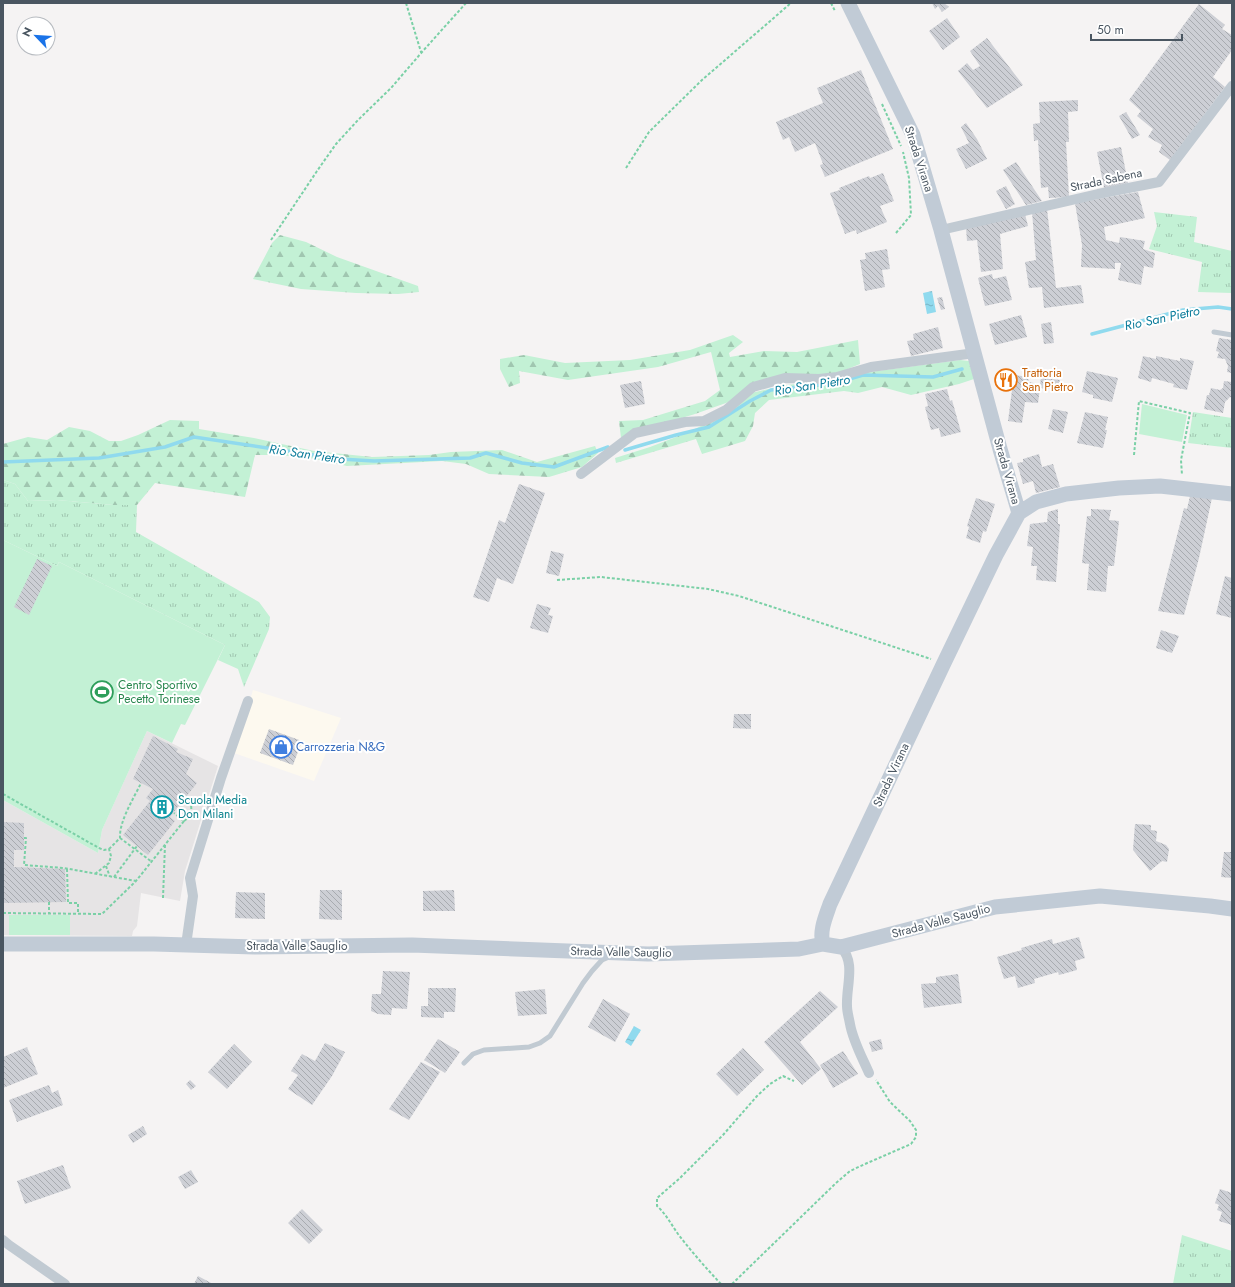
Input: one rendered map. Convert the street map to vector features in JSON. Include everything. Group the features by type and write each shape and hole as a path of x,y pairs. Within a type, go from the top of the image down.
{"street":[{"name":"Strada Virana","path":"823,944 822,939 824,923 830,904 943,665 996,556 1019,513 1000,449 941,230 913,135 848,3"},
{"name":"Strada Sabena","path":"941,230 1098,194 1159,182 1232,86"},
{"path":"581,474 635,433 685,422 704,421 726,410 753,387 785,378 819,379 837,377 871,367 975,353"},
{"path":"1019,513 1036,502 1066,494 1119,488 1160,486 1232,494"},
{"path":"186,945 193,896 190,878 221,778 248,701"},
{"name":"Strada Valle Sauglio","path":"3,944 255,947 412,946 648,954 799,949 823,944 841,947 995,907 1092,897 1108,897 1232,909"},
{"path":"841,947 846,953 850,968 847,1006 850,1026 869,1073"},
{"path":"3,1240 9,1246 65,1284"}],"lane":[{"path":"1214,332 1232,335"},
{"path":"464,1063 473,1054 484,1050 528,1047 540,1043 550,1036 592,971 602,960 617,953"}],"path":[{"path":"406,3 422,52"},
{"path":"272,240 336,144 391,88 466,3"},
{"path":"626,168 649,132 702,80 792,3"},
{"path":"831,3 839,17"},
{"path":"879,100 902,147 909,178 911,214 896,233"},
{"path":"1134,455 1139,401 1190,413 1181,460 1183,478"},
{"path":"557,580 601,577 708,589 739,596 938,662 943,665"},
{"path":"3,794 104,850 109,849 120,838 120,830 123,821 141,783"},
{"path":"3,913 102,914 136,882 184,821 189,818 192,812 191,805 184,800"},
{"path":"174,813 184,821"},
{"path":"24,838 26,838 24,865 68,869 136,882"},
{"path":"120,838 152,862"},
{"path":"163,898 165,845"},
{"path":"114,878 137,846"},
{"path":"95,874 109,864 111,856 109,849"},
{"path":"106,866 110,877"},
{"path":"68,869 68,903 78,903 78,914"},
{"path":"48,902 49,913"},
{"path":"732,1284 850,1171 911,1144 916,1137 916,1130 890,1102 879,1084 869,1073"},
{"path":"721,1284 677,1232 664,1212 657,1206 657,1198 679,1179 723,1135 770,1084 783,1076 794,1081"}],"shaded area":[{"path":"253,690 341,718 314,781 234,753"},
{"path":"147,731 218,766 185,871 180,901 141,893 137,926 133,931 132,936 3,935 3,800 98,853 102,830"}],"green space":[{"path":"1154,212 1197,217 1194,242 1232,251 1232,293 1198,292 1202,262 1149,249 1157,226"},
{"path":"280,235 306,242 337,257 418,286 419,292 398,294 356,293 301,289 253,279 272,243"},
{"path":"733,335 743,342 729,353 730,357 764,351 797,352 858,340 860,364 838,373 787,375 726,403 621,438 619,421 643,420 705,401 720,390 711,352 658,367 568,380 519,371 520,383 509,387 500,369 500,359 524,355 565,363 630,360 690,350"},
{"path":"960,360 969,361 974,379 911,395 882,387 858,393 844,391 769,400 755,413 753,426 745,441 702,454 696,439 616,463 615,458 650,447 689,432 729,412 751,393 786,385 819,382 862,373"},
{"path":"1142,404 1187,415 1182,442 1139,434"},
{"path":"1193,412 1232,418 1232,448 1188,443"},
{"path":"170,420 199,421 199,429 254,438 314,451 372,457 502,450 537,462 595,446 598,453 582,467 549,477 489,474 466,464 442,461 347,466 310,458 279,455 255,455 245,497 155,483 137,505 113,505 57,500 28,501 15,484 3,480 3,444 28,437 47,440 69,427 90,431 109,441 121,441"},
{"path":"3,480 15,484 28,501 57,500 113,505 137,505 136,532 259,602 270,617 269,629 244,687 238,669 218,660 225,645 59,562 57,566 3,540"},
{"name":"Centro Sportivo Pecetto Torinese","path":"3,540 57,566 59,562 225,645 185,725 181,724 172,743 147,731 102,830 98,853 3,800"},
{"path":"9,915 70,915 70,935 9,935"},
{"path":"1182,1235 1232,1251 1232,1284 1173,1284"}],"water":[{"path":"932,291 936,312 927,314 923,293"},
{"path":"634,1026 641,1030 631,1046 625,1042"}],"building":[{"path":"932,3 944,3 949,7 942,12 938,6 935,9"},
{"path":"1199,4 1225,25 1222,29 1232,35 1232,50 1213,77 1225,87 1170,160 1159,152 1162,145 1148,137 1153,129 1137,116 1141,111 1129,100"},
{"path":"947,18 960,37 943,50 929,31"},
{"path":"987,38 1023,85 987,108 958,71 967,63 973,70 980,66 970,51"},
{"path":"861,70 893,149 825,177 820,165 823,164 815,143 795,152 789,137 783,140 776,122 823,103 817,88"},
{"path":"1078,100 1078,111 1068,112 1069,142 1066,142 1069,197 1049,198 1048,187 1041,188 1038,140 1034,141 1033,124 1040,123 1039,102"},
{"path":"1126,112 1140,135 1132,139 1119,116"},
{"path":"966,123 977,139 987,159 966,169 956,149 969,143 961,127"},
{"path":"1121,147 1128,183 1104,188 1097,152"},
{"path":"1016,162 1042,201 1026,205 1003,170"},
{"path":"883,173 894,201 880,206 887,222 857,234 856,230 845,234 830,193 840,190 839,188 869,176 870,178"},
{"path":"1006,186 1015,204 1006,209 996,191"},
{"path":"1138,192 1145,218 1104,227 1106,240 1119,243 1120,237 1145,241 1143,249 1155,253 1153,268 1144,266 1141,285 1118,280 1121,263 1115,263 1115,269 1081,267 1082,245 1075,203"},
{"path":"1047,209 1056,288 1081,285 1084,303 1044,308 1042,287 1029,288 1025,262 1036,260 1032,212"},
{"path":"1025,214 1028,226 1000,234 1003,269 981,272 977,240 967,241 966,228"},
{"path":"887,249 890,269 882,270 885,287 865,291 860,260 866,259 865,253"},
{"path":"992,274 993,279 1006,276 1012,300 985,306 978,278"},
{"path":"942,297 945,309 941,310 937,298"},
{"path":"1021,315 1027,337 995,345 989,324"},
{"path":"1051,322 1054,343 1044,344 1041,324"},
{"path":"938,327 943,348 911,356 907,341 914,340 913,334"},
{"path":"1219,338 1232,340 1232,373 1227,372 1228,366 1225,359 1217,358 1219,352 1216,351"},
{"path":"1143,356 1156,359 1156,356 1180,361 1180,358 1194,361 1187,390 1173,387 1174,384 1152,378 1151,382 1138,378"},
{"path":"1087,371 1118,378 1112,402 1093,398 1093,395 1082,392"},
{"path":"1014,375 1029,377 1028,382 1040,384 1041,378 1060,380 1059,390 1040,388 1038,403 1025,402 1022,423 1008,421"},
{"path":"641,381 645,404 625,408 620,385"},
{"path":"1224,381 1232,382 1232,398 1230,397 1225,402 1223,413 1204,409 1207,395 1209,395 1211,388 1220,390 1223,388"},
{"path":"947,389 950,401 952,400 961,432 941,437 939,428 931,430 925,407 928,406 925,394"},
{"path":"1053,409 1068,412 1063,433 1048,429"},
{"path":"1085,412 1108,417 1103,448 1077,443"},
{"path":"1039,454 1042,467 1053,464 1060,487 1036,493 1033,481 1023,484 1017,463 1023,462 1023,459"},
{"path":"519,484 545,493 513,584 497,578 489,602 473,597 499,520 505,523"},
{"path":"1190,496 1212,498 1199,558 1184,615 1158,611 1184,508 1187,509"},
{"path":"976,498 995,504 986,532 983,531 980,543 966,538 969,527 967,526"},
{"path":"1058,509 1058,524 1060,524 1056,582 1036,580 1037,566 1031,566 1033,547 1027,546 1030,524 1047,522 1048,512"},
{"path":"1091,509 1111,510 1109,520 1119,521 1114,566 1108,566 1106,592 1087,590 1089,564 1082,563 1087,516 1091,516"},
{"path":"551,551 564,554 559,576 546,573"},
{"path":"37,559 52,566 29,615 14,607"},
{"path":"1225,576 1232,578 1232,618 1216,614"},
{"path":"537,604 551,608 548,615 553,616 548,633 530,628"},
{"path":"1161,630 1179,636 1172,653 1156,648"},
{"path":"734,714 751,714 751,729 733,728"},
{"name":"Carrozzeria N&G","path":"269,729 302,741 293,765 260,753"},
{"name":"Scuola Media Don Milani","path":"153,736 178,749 176,752 193,759 186,774 197,783 170,817 175,821 148,855 123,835 150,801 146,798 153,789 133,779"},
{"path":"3,822 24,823 24,850 14,850 14,867 65,869 66,902 3,903"},
{"path":"1135,824 1151,825 1151,830 1157,831 1156,841 1166,845 1169,849 1167,862 1162,861 1150,871 1133,850"},
{"path":"1224,852 1232,852 1232,878 1221,877"},
{"path":"320,890 342,890 342,920 319,919"},
{"path":"454,890 455,911 423,911 423,891"},
{"path":"236,892 265,893 265,919 235,918"},
{"path":"1079,937 1085,958 1075,961 1077,970 1059,975 1058,972 1034,979 1035,983 1018,988 1015,976 1004,979 997,957 1052,939 1053,944"},
{"path":"383,971 410,972 407,1009 392,1008 391,1015 378,1014 371,1011 372,994 381,994"},
{"path":"958,974 962,1003 924,1008 921,984 936,983 936,977"},
{"path":"428,988 456,988 455,1012 444,1012 444,1018 421,1017 421,1006 428,1006"},
{"path":"545,989 547,1014 518,1016 515,992"},
{"path":"820,991 838,1007 800,1042 821,1069 802,1085 764,1042"},
{"path":"603,999 630,1014 615,1042 588,1027"},
{"path":"438,1039 460,1052 445,1073 424,1060"},
{"path":"881,1039 883,1049 872,1052 869,1042"},
{"path":"325,1043 345,1052 332,1076 312,1105 288,1089 298,1075 291,1071 302,1054 315,1061"},
{"path":"234,1044 252,1062 227,1089 208,1072"},
{"path":"27,1047 38,1074 3,1088 3,1057"},
{"path":"743,1048 764,1070 737,1096 716,1074"},
{"path":"843,1051 858,1074 833,1088 820,1065"},
{"path":"421,1062 440,1072 409,1120 389,1109"},
{"path":"190,1080 196,1086 191,1090 186,1084"},
{"path":"49,1085 52,1093 58,1090 63,1105 17,1122 9,1100"},
{"path":"143,1126 147,1134 133,1143 128,1135"},
{"path":"63,1165 71,1188 25,1204 17,1181"},
{"path":"191,1170 198,1182 185,1189 178,1177"},
{"path":"1220,1189 1232,1193 1232,1225 1219,1221 1222,1212 1217,1210 1219,1205 1215,1203"},
{"path":"302,1209 323,1230 309,1244 288,1223"},
{"path":"198,1276 213,1284 194,1284"}],"waterway":[{"name":"Rio San Pietro","path":"1092,334 1183,310 1218,307 1232,309"},
{"name":"Rio San Pietro","path":"625,450 709,427 750,401 771,390 836,383 863,375 933,377 962,369"},
{"name":"Rio San Pietro","path":"3,462 99,458 165,447 194,437 340,459 374,461 470,458 486,453 522,463 554,467 608,447"}],"place":[{"name":"Trattoria San Pietro","path":"1006,380"},
{"name":"Centro Sportivo Pecetto Torinese","path":"102,692"},
{"name":"Carrozzeria N&G","path":"281,747"},
{"name":"Scuola Media Don Milani","path":"162,807"}]}
